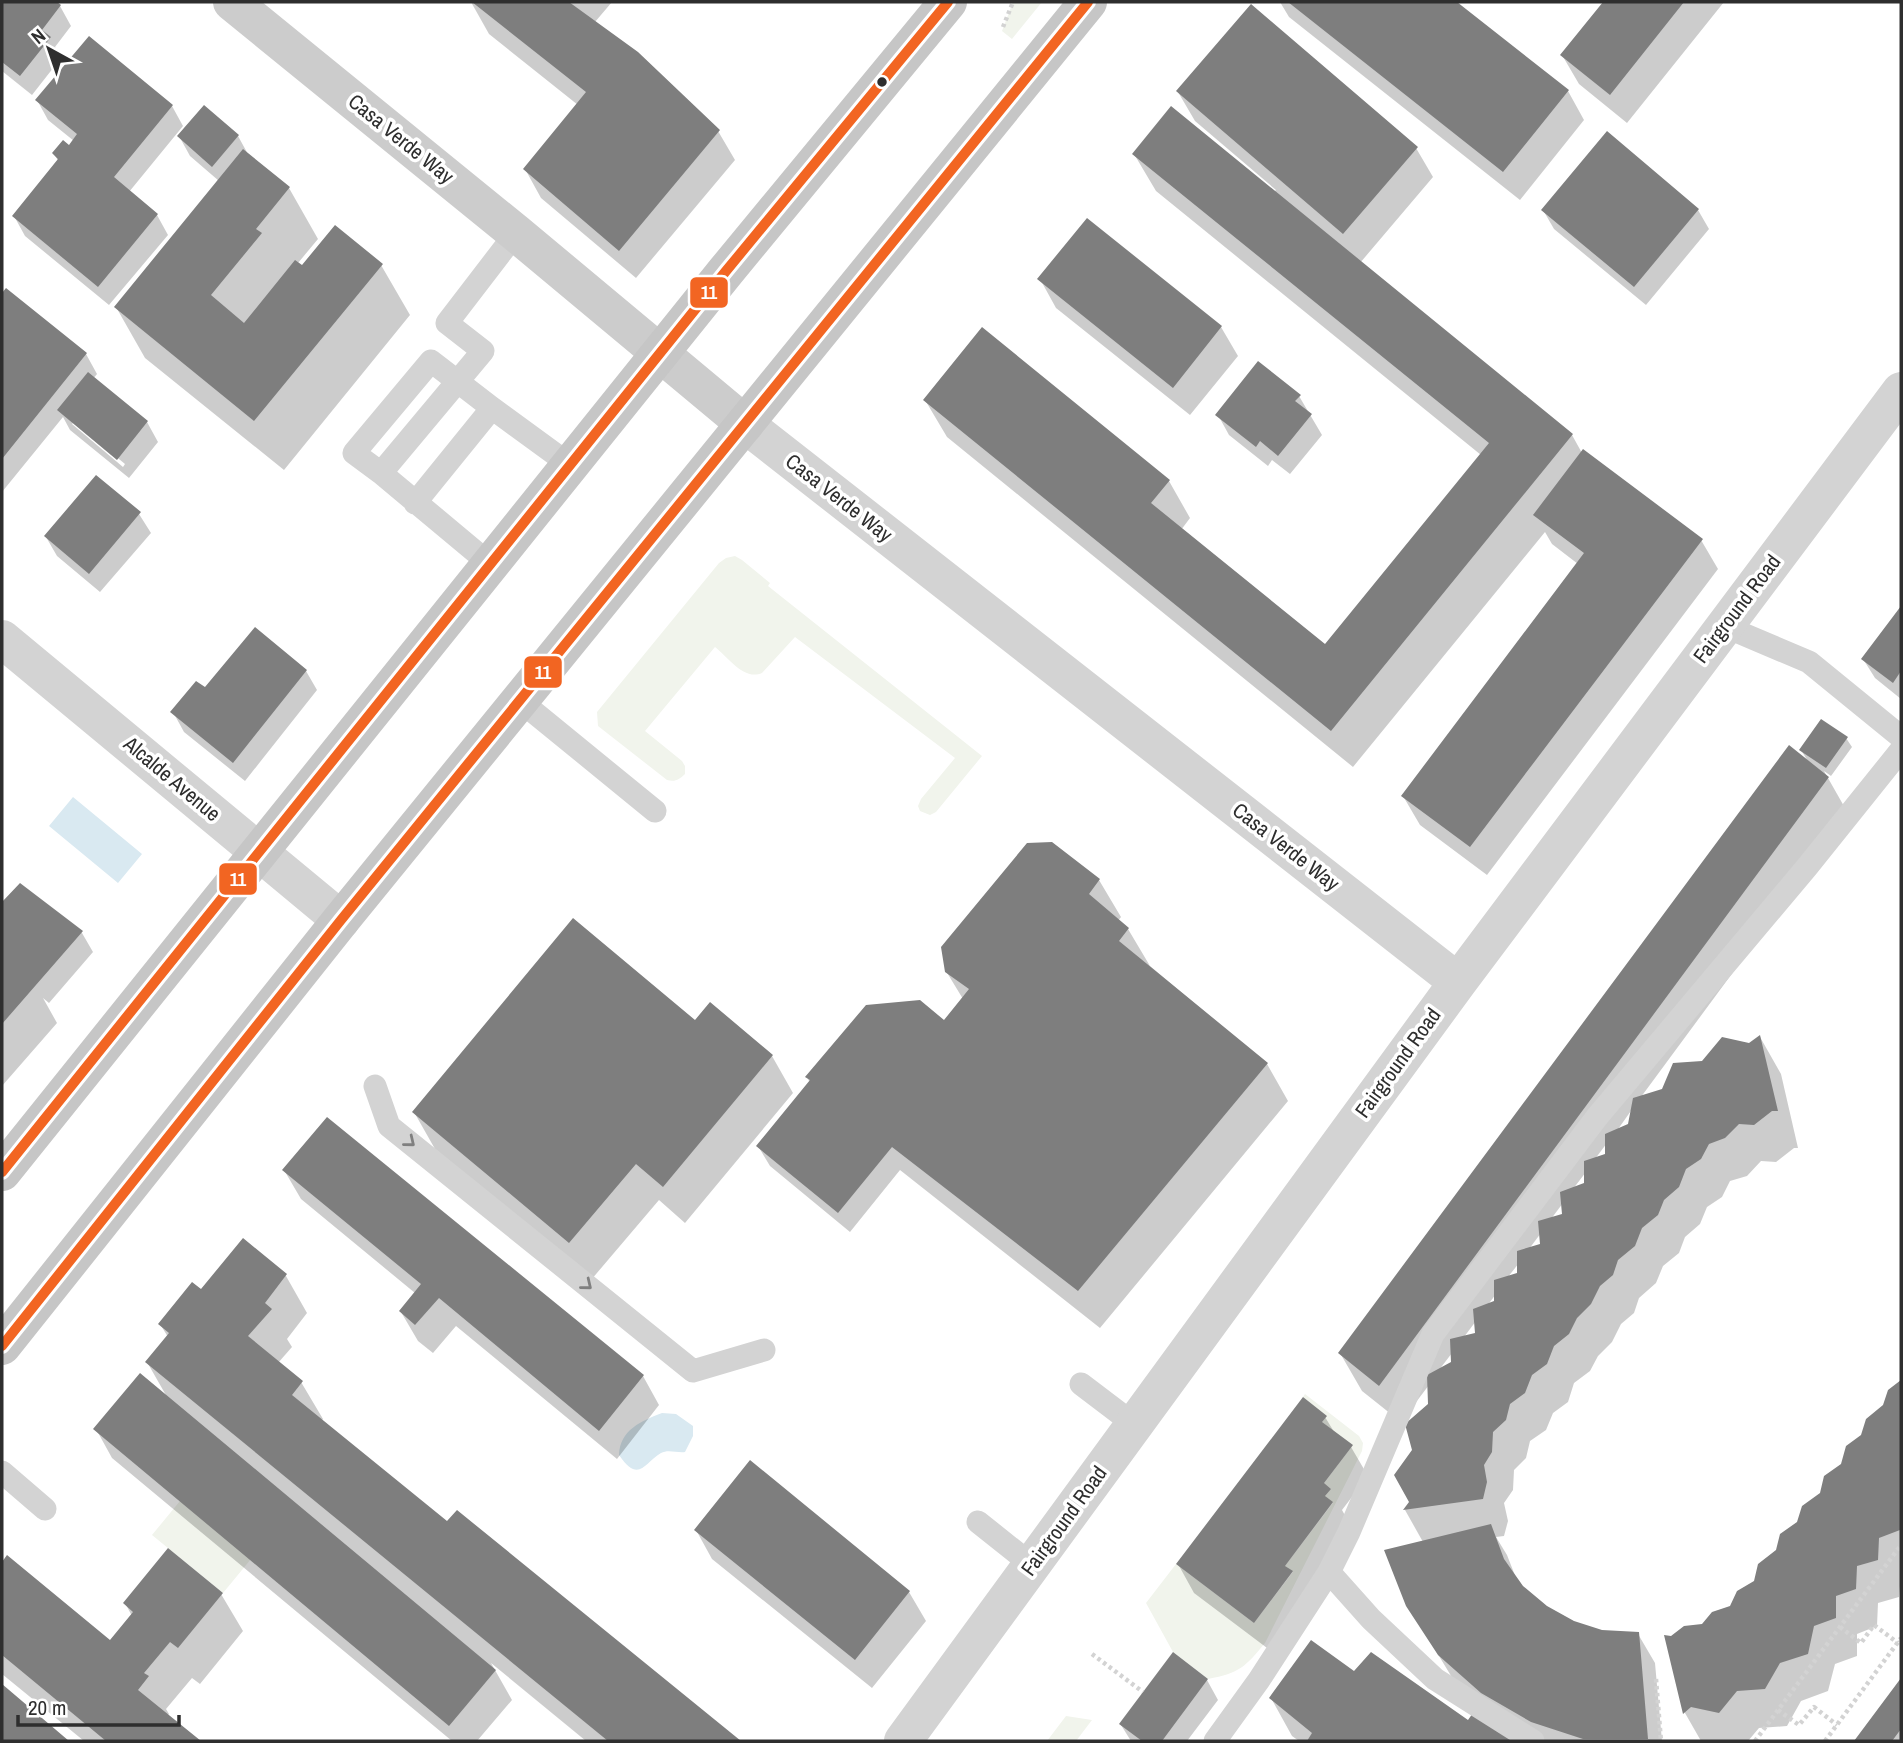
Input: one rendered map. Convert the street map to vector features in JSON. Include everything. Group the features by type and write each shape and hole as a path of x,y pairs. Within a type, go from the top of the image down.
{"main road":[{"name":"Casa Verde Way","path":"232,2 516,233 744,424"},
{"path":"2,1172 570,465 948,2"},
{"path":"2,1346 341,920 1088,2"}],"street":[{"name":"Fairground Road","path":"903,1741 1458,982 1901,391"},
{"name":"Casa Verde Way","path":"744,424 1458,982"},
{"name":"Alcalde Avenue","path":"2,639 341,920"}],"lane":[{"path":"381,473 483,351 447,323 516,233"},
{"path":"490,564 354,453 431,361 570,465"},
{"path":"415,503 492,408"},
{"path":"1724,626 1809,662 1901,737"},
{"path":"519,700 655,811"},
{"path":"1214,1741 1259,1680 1329,1572 1349,1532 1433,1334 1597,1116 1807,867 1901,750"},
{"path":"375,1086 389,1126 693,1371 764,1350"},
{"path":"1082,1384 1135,1425"},
{"path":"2,1472 46,1509"},
{"path":"978,1522 1032,1565"},
{"path":"1329,1572 1371,1619 1435,1679 1533,1741"}],"path":[{"path":"1755,1741 1901,1545"},
{"path":"1825,1741 1900,1640 1874,1625 1861,1643 1840,1627"},
{"path":"1092,1654 1143,1692"},
{"path":"1656,1679 1661,1741"},
{"path":"1778,1710 1799,1725 1814,1707 1837,1725"}],"shaded area":[{"path":"1013,2 1042,2 1012,39 1002,31"},
{"path":"735,556 770,583 768,586 982,756 936,812 930,815 920,811 918,806 955,758 795,637 762,673 755,675 737,667 715,647 645,731 682,761 685,774 677,780 667,780 598,726 597,712 719,563"},
{"path":"73,797 142,854 118,883 49,826"},
{"path":"1305,1394 1359,1436 1363,1443 1362,1451 1265,1643 1241,1668 1208,1679 1173,1652 1146,1603 1176,1564 1254,1623 1293,1572 1285,1566 1333,1503 1325,1496 1331,1489 1324,1483 1352,1446 1322,1422 1326,1416 1303,1397"},
{"path":"662,1413 676,1414 693,1426 693,1436 685,1452 664,1452 641,1469 632,1468 619,1455 623,1439 639,1423"},
{"path":"180,1501 251,1559 223,1593 152,1535"},
{"path":"1066,1716 1092,1720 1076,1741 1047,1741"}],"building":[{"path":"2,2 57,2 61,5 42,30 51,37 20,76 2,62"},
{"path":"472,2 569,2 638,52 720,130 619,251 523,169 586,92"},
{"path":"1288,2 1457,2 1569,90 1503,172"},
{"path":"1603,2 1684,2 1610,95 1560,55"},
{"path":"1251,4 1418,147 1343,234 1176,91"},
{"path":"89,36 173,105 114,177 158,214 98,287 12,216 58,159 52,153 63,140 69,145 77,134 35,100"},
{"path":"204,105 239,135 212,167 177,136"},
{"path":"1171,106 1573,434 1331,731 923,400 982,327 1170,480 1151,503 1325,644 1489,443 1132,154"},
{"path":"1607,131 1699,209 1634,287 1541,210"},
{"path":"243,149 290,187 256,229 262,233 211,295 244,323 295,260 302,265 335,225 383,264 254,421 114,307"},
{"path":"1087,218 1222,326 1173,388 1037,279"},
{"path":"6,288 87,353 2,459 2,293"},
{"path":"1258,361 1301,395 1295,401 1312,414 1278,456 1260,441 1256,447 1215,415"},
{"path":"88,372 148,421 117,460 57,410"},
{"path":"1583,449 1703,539 1470,847 1401,796 1584,553 1533,515"},
{"path":"96,475 141,512 89,574 44,536"},
{"path":"1901,606 1901,671 1893,683 1861,659"},
{"path":"255,627 307,670 233,763 170,712 196,681 205,687"},
{"path":"1821,719 1848,737 1826,768 1799,750"},
{"path":"1789,745 1829,777 1379,1386 1338,1353"},
{"path":"1052,842 1100,879 1089,894 1129,928 1119,941 1268,1063 1078,1291 892,1147 838,1213 756,1146 810,1080 805,1077 866,1005 920,1000 944,1020 969,989 945,972 941,947 1027,843"},
{"path":"20,883 83,931 2,1024 2,902"},
{"path":"573,918 695,1020 710,1002 773,1055 663,1187 636,1164 569,1243 412,1112"},
{"path":"1760,1035 1778,1111 1772,1111 1754,1125 1739,1124 1725,1138 1709,1144 1701,1159 1686,1169 1679,1187 1664,1200 1658,1215 1642,1228 1635,1246 1618,1260 1613,1275 1600,1286 1591,1304 1577,1318 1569,1334 1554,1346 1547,1364 1532,1375 1525,1393 1510,1404 1506,1420 1493,1432 1492,1452 1484,1465 1487,1482 1483,1499 1403,1510 1409,1502 1394,1475 1412,1450 1405,1424 1428,1404 1427,1375 1451,1362 1450,1339 1475,1333 1473,1309 1494,1301 1494,1280 1517,1273 1517,1251 1540,1244 1538,1221 1562,1214 1560,1192 1584,1183 1584,1161 1605,1154 1605,1134 1628,1124 1633,1098 1662,1089 1673,1063 1702,1061 1722,1037 1749,1043"},
{"path":"327,1117 644,1375 599,1431 439,1298 415,1325 399,1311 421,1284 282,1170"},
{"path":"243,1238 287,1274 265,1303 272,1309 248,1336 303,1381 292,1395 447,1521 457,1510 741,1741 608,1741 145,1362 169,1333 158,1324 192,1282 201,1289"},
{"path":"140,1373 496,1670 449,1726 93,1429"},
{"path":"1901,1380 1900,1530 1879,1538 1878,1560 1857,1566 1856,1589 1836,1596 1836,1618 1814,1626 1808,1654 1780,1663 1765,1689 1737,1691 1719,1713 1691,1707 1683,1714 1664,1635 1671,1636 1684,1626 1702,1624 1712,1612 1730,1606 1737,1591 1754,1581 1758,1564 1776,1550 1780,1534 1797,1522 1802,1506 1820,1493 1824,1476 1841,1464 1846,1446 1861,1435 1866,1419 1883,1405 1888,1390"},
{"path":"1303,1397 1327,1416 1322,1422 1353,1445 1324,1483 1331,1489 1325,1496 1333,1502 1285,1566 1293,1571 1254,1623 1176,1564"},
{"path":"750,1460 910,1591 855,1660 694,1530"},
{"path":"1491,1524 1504,1559 1523,1586 1547,1606 1574,1621 1602,1630 1639,1632 1648,1739 1583,1739 1531,1722 1481,1693 1438,1655 1406,1606 1384,1550"},
{"path":"168,1548 223,1593 178,1648 170,1642 144,1673 149,1676 138,1690 201,1741 106,1741 2,1655 2,1562 7,1555 110,1640 133,1612 123,1603"},
{"path":"1311,1640 1354,1671 1371,1652 1468,1720 1475,1710 1518,1741 1307,1741 1312,1733 1269,1698"},
{"path":"1173,1652 1208,1679 1162,1741 1142,1741 1119,1724"},
{"path":"1901,1678 1901,1729 1892,1741 1854,1741"},
{"path":"2,1684 69,1741 2,1741"}],"transit line":[{"name":"11","path":"2,1172 726,271 948,2"},
{"name":"11","path":"2,1346 341,920 1088,2"}]}
